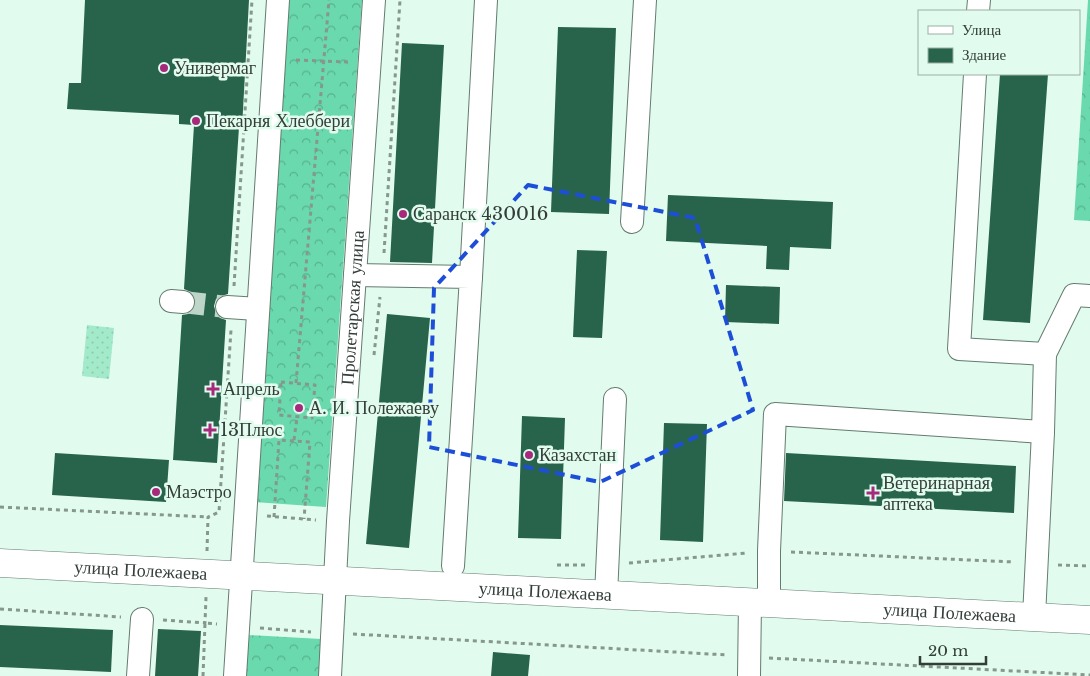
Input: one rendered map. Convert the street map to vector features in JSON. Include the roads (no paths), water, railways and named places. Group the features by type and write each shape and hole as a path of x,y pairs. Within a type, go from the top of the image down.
{"main road":[{"name":"улица Полежаева","path":"0,563 1090,620"}],"street":[{"path":"235,676 278,0"},
{"name":"Пролетарская улица","path":"330,676 339,634 336,580 338,521 374,0"},
{"path":"453,566 486,0"},
{"path":"632,222 645,0"},
{"path":"975,75 959,349 1045,354"},
{"path":"355,274 470,277"},
{"path":"1034,617 1045,354 1074,295 1090,296"},
{"path":"230,307 258,310"},
{"path":"606,595 615,400"},
{"path":"749,666 769,551 775,414 1043,432"},
{"path":"138,676 142,619"}],"tunnel":[{"path":"183,302 227,307"}],"place":[{"name":"Универмаг","path":"164,68"},
{"name":"Пекарня Хлеббери","path":"196,121"},
{"name":"Саранск 430016","path":"403,214"},
{"name":"Апрель","path":"213,389"},
{"name":"А. И. Полежаеву","path":"299,408"},
{"name":"13Плюс","path":"210,430"},
{"name":"Казахстан","path":"529,455"},
{"name":"Маэстро","path":"156,492"},
{"name":"Ветеринарная аптека","path":"873,493"}]}
